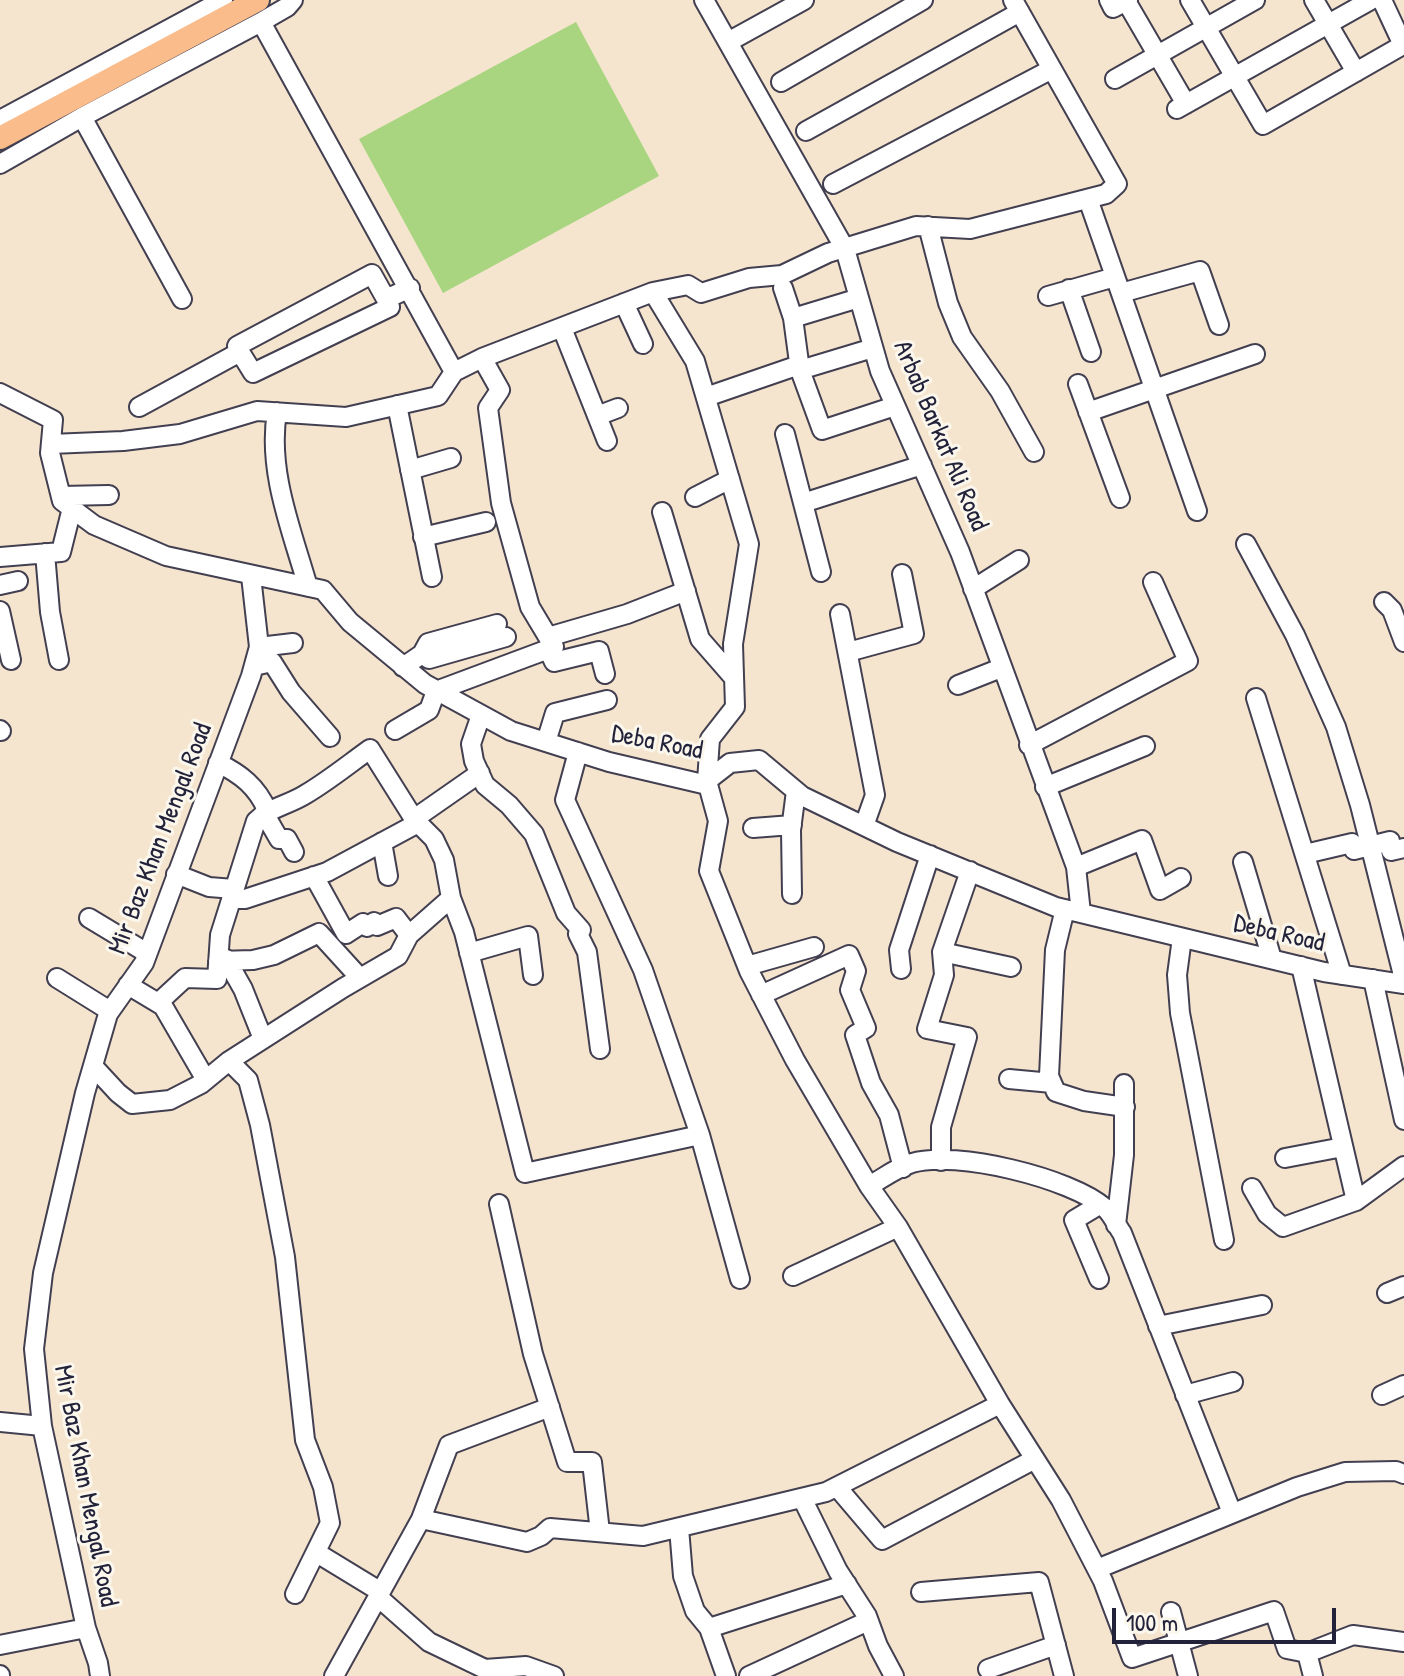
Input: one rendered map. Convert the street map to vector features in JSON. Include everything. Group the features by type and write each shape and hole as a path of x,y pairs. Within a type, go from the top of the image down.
{"main road":[{"path":"0,138 259,11"}],"street":[{"path":"0,120 223,0"},
{"path":"0,164 259,11 287,7 293,0"},
{"name":"Arbab Barkat Ali Road","path":"704,0 845,249 880,371 973,589 1076,867 1073,911 1055,950 1049,1076 1052,1083"},
{"path":"728,42 804,0"},
{"path":"781,82 923,0"},
{"path":"1121,0 1158,54 1182,106 1371,0"},
{"path":"1190,0 1263,125 1403,45 1382,0"},
{"path":"1115,79 1255,0"},
{"path":"1314,0 1356,72"},
{"path":"51,444 123,441 180,434 257,411 346,417 438,396 454,372 482,358 653,292 688,285 701,293 749,278 782,275 828,253 916,226 970,229 1106,194 1117,184 1016,6 806,131"},
{"path":"259,11 454,372"},
{"path":"833,184 1052,69"},
{"path":"82,117 182,299"},
{"path":"1088,199 1197,511"},
{"path":"928,226 948,303 962,337 1000,391 1034,452"},
{"path":"369,266 386,299 390,307 253,373 237,346 369,266"},
{"path":"1048,296 1069,289 1118,285 1200,271 1219,325"},
{"path":"386,299 410,288"},
{"path":"783,288 793,318 800,368 822,430 895,406"},
{"path":"1069,289 1091,352"},
{"path":"653,292 695,361 749,544 733,644 735,707 710,739 707,781 718,821 709,871 747,966 795,1060 869,1186 898,1227 1000,1404 1061,1500 1097,1569 1132,1658 1274,1611 1287,1649 1307,1653 1353,1635 1404,1642"},
{"path":"793,318 859,298"},
{"path":"624,303 643,344"},
{"path":"562,328 607,441"},
{"path":"706,397 873,348"},
{"path":"139,407 240,352"},
{"path":"1088,412 1255,354"},
{"path":"482,358 500,390 488,408 501,503 530,607 554,662 599,651 605,674"},
{"path":"1078,384 1120,498"},
{"path":"0,557 61,552 66,502 50,453 53,420 2,397"},
{"path":"397,405 432,577"},
{"path":"597,416 618,408"},
{"path":"277,412 273,433 279,487 308,587"},
{"path":"785,434 821,572"},
{"path":"410,470 451,458"},
{"path":"803,503 922,465"},
{"path":"695,497 730,479"},
{"path":"66,502 109,495"},
{"name":"Deba Road","path":"66,502 94,525 166,556 323,590 350,622 403,667 436,691 511,731 578,752 703,784 730,763 759,760 796,791 864,826 1073,911 1342,975 1404,981"},
{"path":"662,512 700,639 734,678"},
{"path":"423,537 486,522"},
{"path":"1246,544 1295,635 1336,727 1360,805 1404,981"},
{"path":"45,553 50,612 59,660"},
{"path":"973,589 1019,560"},
{"path":"848,652 914,634 902,574"},
{"name":"Mir Baz Khan Mengal Road","path":"100,1676 86,1628 42,1426 34,1349 43,1273 93,1066 110,1011 155,950 176,874 254,666 259,647 251,576"},
{"path":"1029,745 1188,661 1153,582"},
{"path":"395,730 429,710 436,691 548,643 686,591"},
{"path":"1384,602 1392,610 1404,642"},
{"path":"0,611 11,660"},
{"path":"840,614 875,795 864,826"},
{"path":"403,667 422,654 428,643 501,630"},
{"path":"259,647 293,643"},
{"path":"254,666 272,662 291,692 330,737"},
{"path":"958,685 1001,668"},
{"path":"1256,698 1342,975"},
{"path":"546,742 555,713 607,700"},
{"path":"481,715 471,744 474,761 485,785 509,805 534,834 566,913 581,930 578,934 587,952 600,1049"},
{"path":"1045,787 1145,746"},
{"path":"158,1003 185,978 217,979 222,960 220,935 256,821 266,811 307,794 370,749 416,821 434,839 444,860 451,898 464,932 525,1173 700,1135"},
{"path":"578,752 565,800 643,970 700,1135 740,1279"},
{"path":"218,763 239,773 261,796 279,839 287,839 294,852"},
{"path":"176,874 245,899 314,876 382,842 416,821 480,773"},
{"path":"792,894 792,825 796,791"},
{"path":"753,828 792,825"},
{"path":"1076,867 1142,840 1160,890 1181,878"},
{"path":"1305,854 1352,843 1354,850 1390,841 1391,851 1404,848"},
{"path":"382,842 388,876"},
{"path":"901,969 899,950 930,855"},
{"path":"1243,862 1272,959"},
{"path":"941,1161 941,1127 967,1037 927,1029 944,975 942,952 970,871"},
{"path":"314,876 346,934 363,923 367,927 374,922 377,926 396,918 409,935"},
{"path":"93,1066 132,1104 170,1100 398,956 409,935 451,898"},
{"path":"89,918 155,950"},
{"path":"222,960 253,960 274,955 319,933 360,978"},
{"path":"469,953 528,936 533,975"},
{"path":"1182,938 1177,975 1180,1013 1224,1240"},
{"path":"747,966 814,947"},
{"path":"942,952 1011,967"},
{"path":"761,995 849,955 856,971 850,990 866,1028 855,1035 871,1083 889,1115 903,1168"},
{"path":"222,960 243,989 263,1039"},
{"path":"1301,966 1356,1201"},
{"path":"57,978 110,1011"},
{"path":"1373,979 1404,1120"},
{"path":"128,985 163,1006 206,1080"},
{"path":"229,1061 248,1080 260,1125 285,1257 305,1440 323,1487 330,1523 295,1594"},
{"path":"1009,1079 1052,1083 1056,1092 1084,1101 1125,1107"},
{"path":"1116,1225 1124,1155 1124,1084"},
{"path":"1285,1158 1343,1147"},
{"path":"869,1186 912,1163 965,1160 1063,1184 1105,1208 1122,1233 1232,1513"},
{"path":"1252,1188 1267,1214 1283,1227 1356,1201 1404,1166"},
{"path":"499,1204 533,1354 567,1462 592,1462 600,1532"},
{"path":"1099,1205 1074,1220 1099,1279"},
{"path":"793,1276 898,1227"},
{"path":"1158,1326 1262,1305"},
{"path":"1185,1395 1233,1382"},
{"path":"1382,1395 1404,1385"},
{"path":"421,1519 527,1542 550,1528 643,1536 837,1487 1000,1404"},
{"path":"334,1676 421,1519 449,1445 550,1407"},
{"path":"0,1422 42,1426"},
{"path":"837,1487 882,1540 1035,1459"},
{"path":"1097,1569 1297,1487 1345,1472 1396,1471 1404,1474"},
{"path":"802,1498 894,1676"},
{"path":"679,1528 683,1576 695,1611 709,1628 726,1676"},
{"path":"317,1553 379,1594 429,1642 485,1669 526,1666 554,1676"},
{"path":"921,1592 1039,1582 1064,1676"},
{"path":"709,1628 847,1584"},
{"path":"1171,1612 1188,1676"},
{"path":"749,1676 868,1621"},
{"path":"0,1645 86,1628"},
{"path":"988,1669 1056,1645"},
{"path":"1307,1653 1313,1676"}],"green space":[{"path":"576,22 659,176 443,293 359,139"}]}
